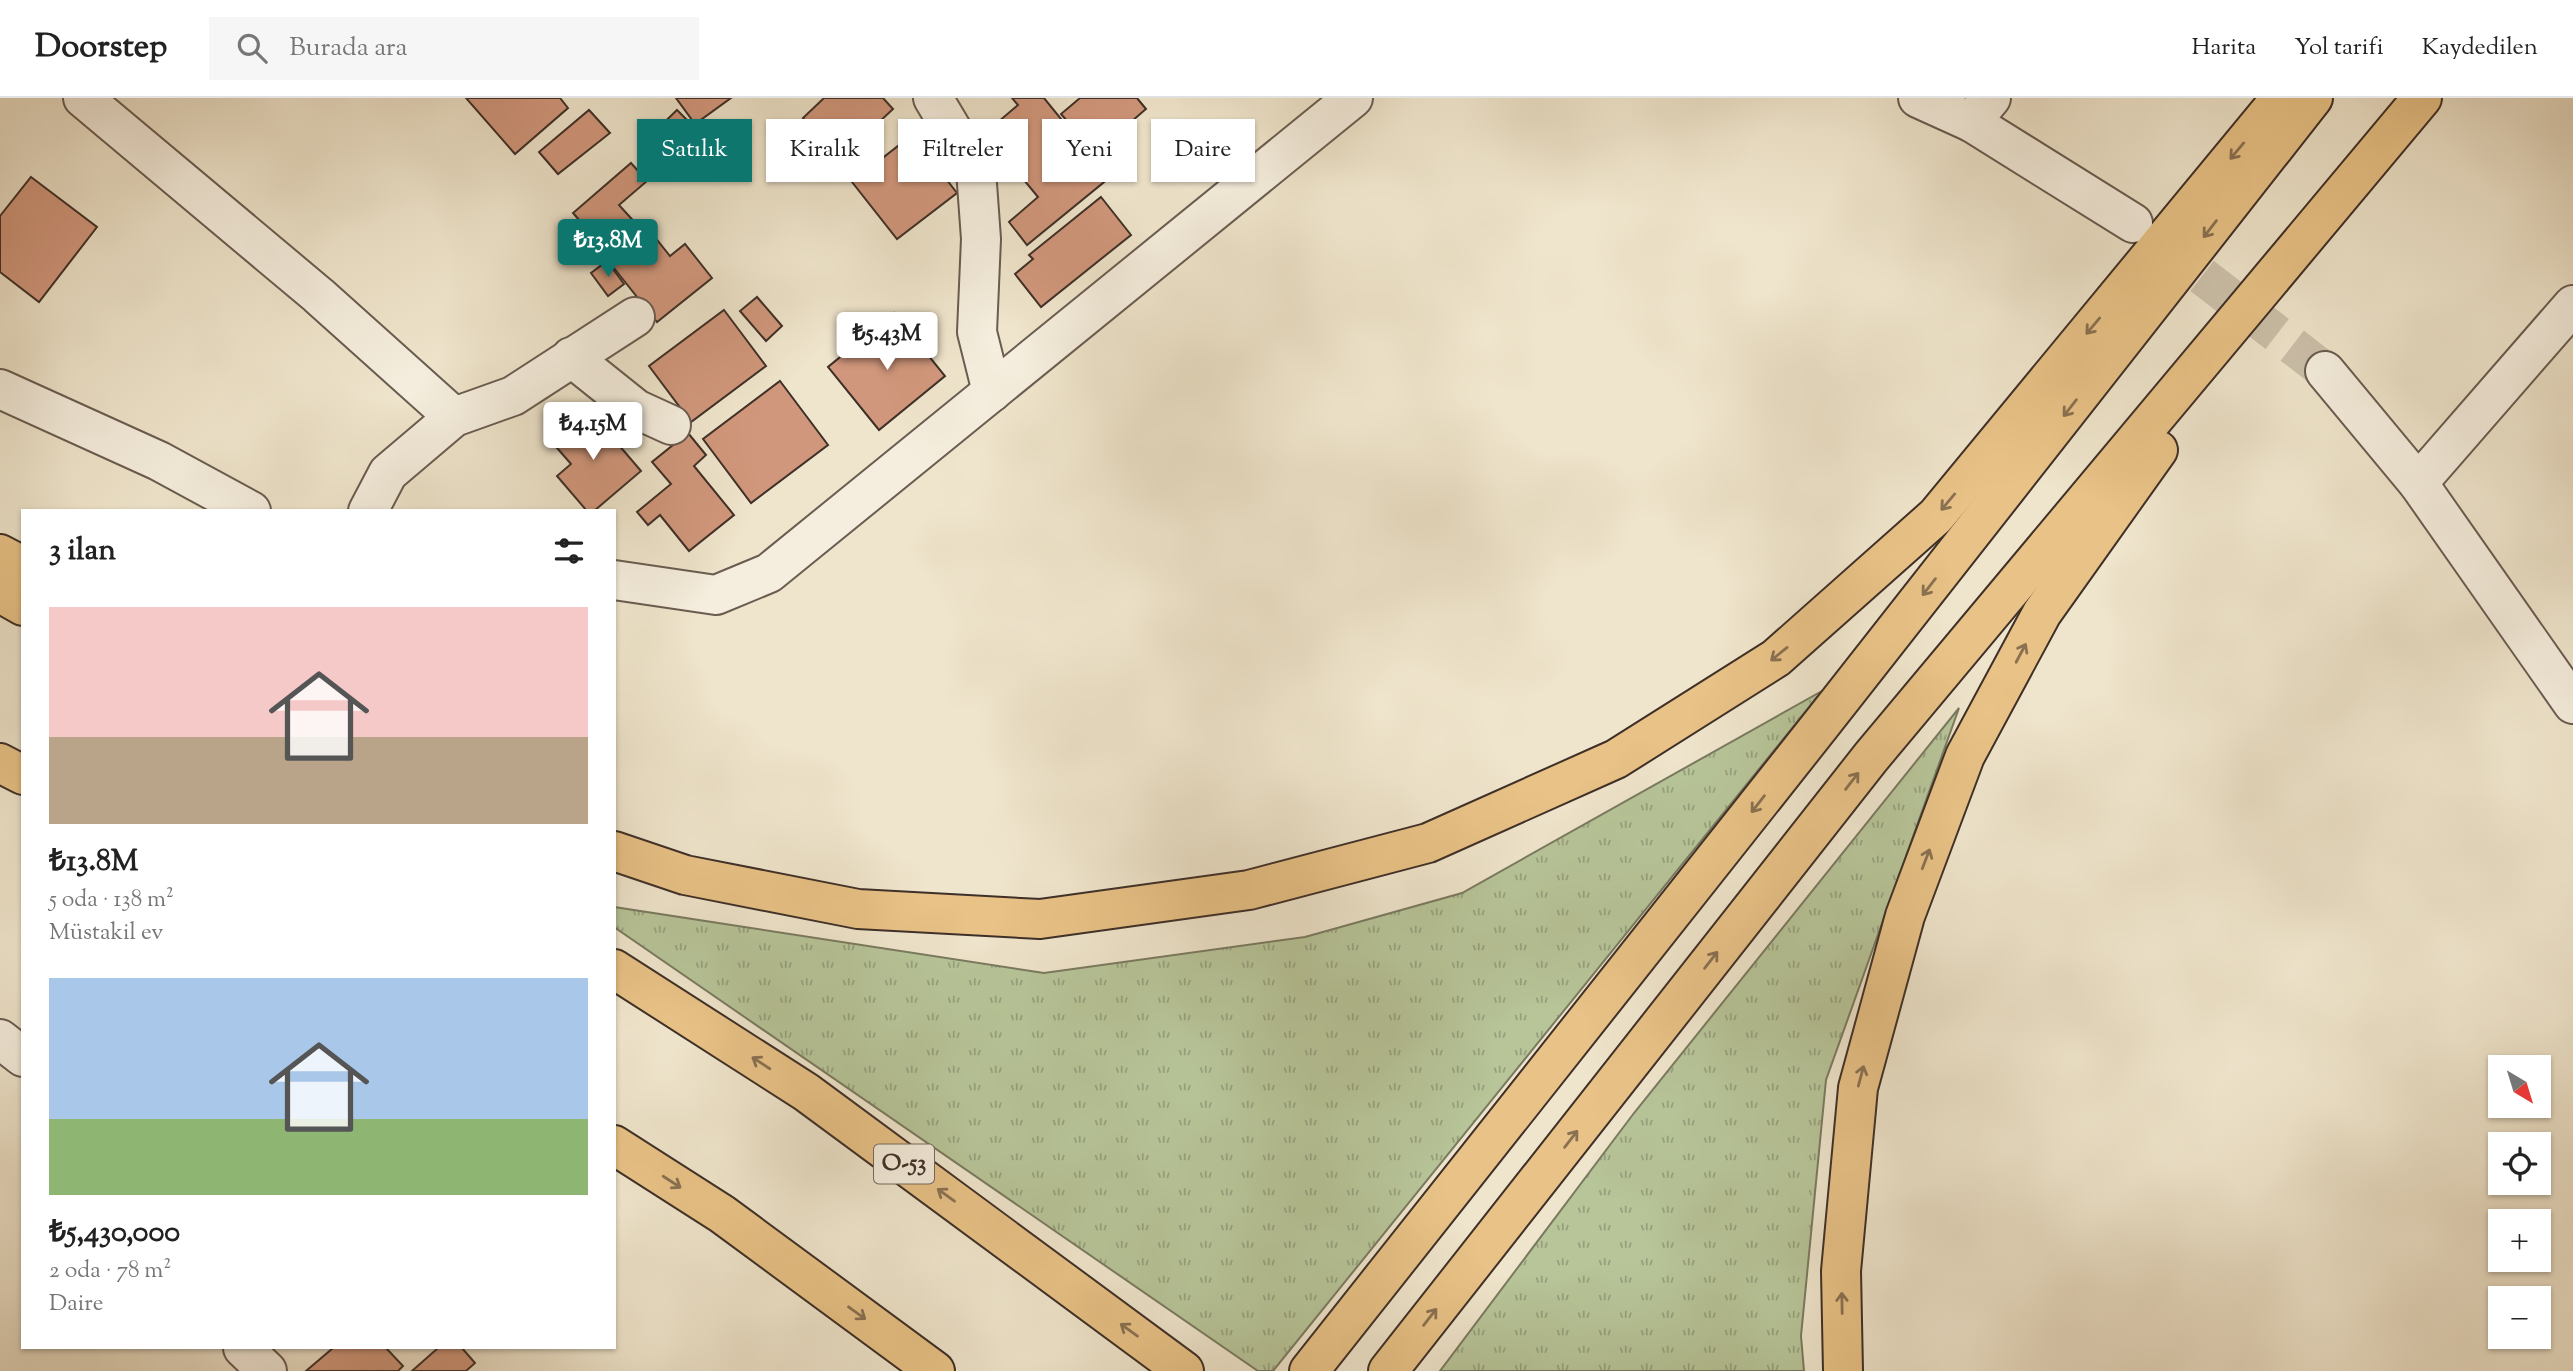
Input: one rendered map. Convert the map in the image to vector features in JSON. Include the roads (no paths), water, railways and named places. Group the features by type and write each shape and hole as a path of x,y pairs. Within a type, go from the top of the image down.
{"highway":[{"path":"616,852 685,875 858,909 1040,919 1249,890 1428,844 1604,764 1776,658 1936,516 2281,98"},
{"path":"1308,1371 1832,711 2313,98"},
{"path":"1388,1371 1871,757 2423,98"},
{"path":"1843,1371 1841,1271 1858,1088 1905,916 1965,756 2042,613 2228,350 2434,98"},
{"path":"0,554 21,565"},
{"path":"0,593 21,605"},
{"path":"0,762 21,774"},
{"name":"O-53","path":"616,970 806,1092 1184,1371"},
{"path":"616,1146 722,1214 935,1371"}],"street":[{"path":"83,98 318,295 454,417"},
{"path":"933,98 976,170 981,239 977,332 992,392"},
{"path":"616,580 716,596 769,573 1353,98"},
{"path":"1918,98 1980,110 2133,223"},
{"path":"2418,483 2573,305"},
{"path":"369,509 388,473 454,417 513,396 635,317"},
{"path":"571,357 636,410 671,425"},
{"path":"2325,370 2418,483 2573,704"},
{"path":"0,389 159,461 247,509"},
{"path":"0,1038 21,1054"},
{"path":"244,1349 267,1371"}],"tunnel":[{"path":"2157,241 2325,371"}]}
